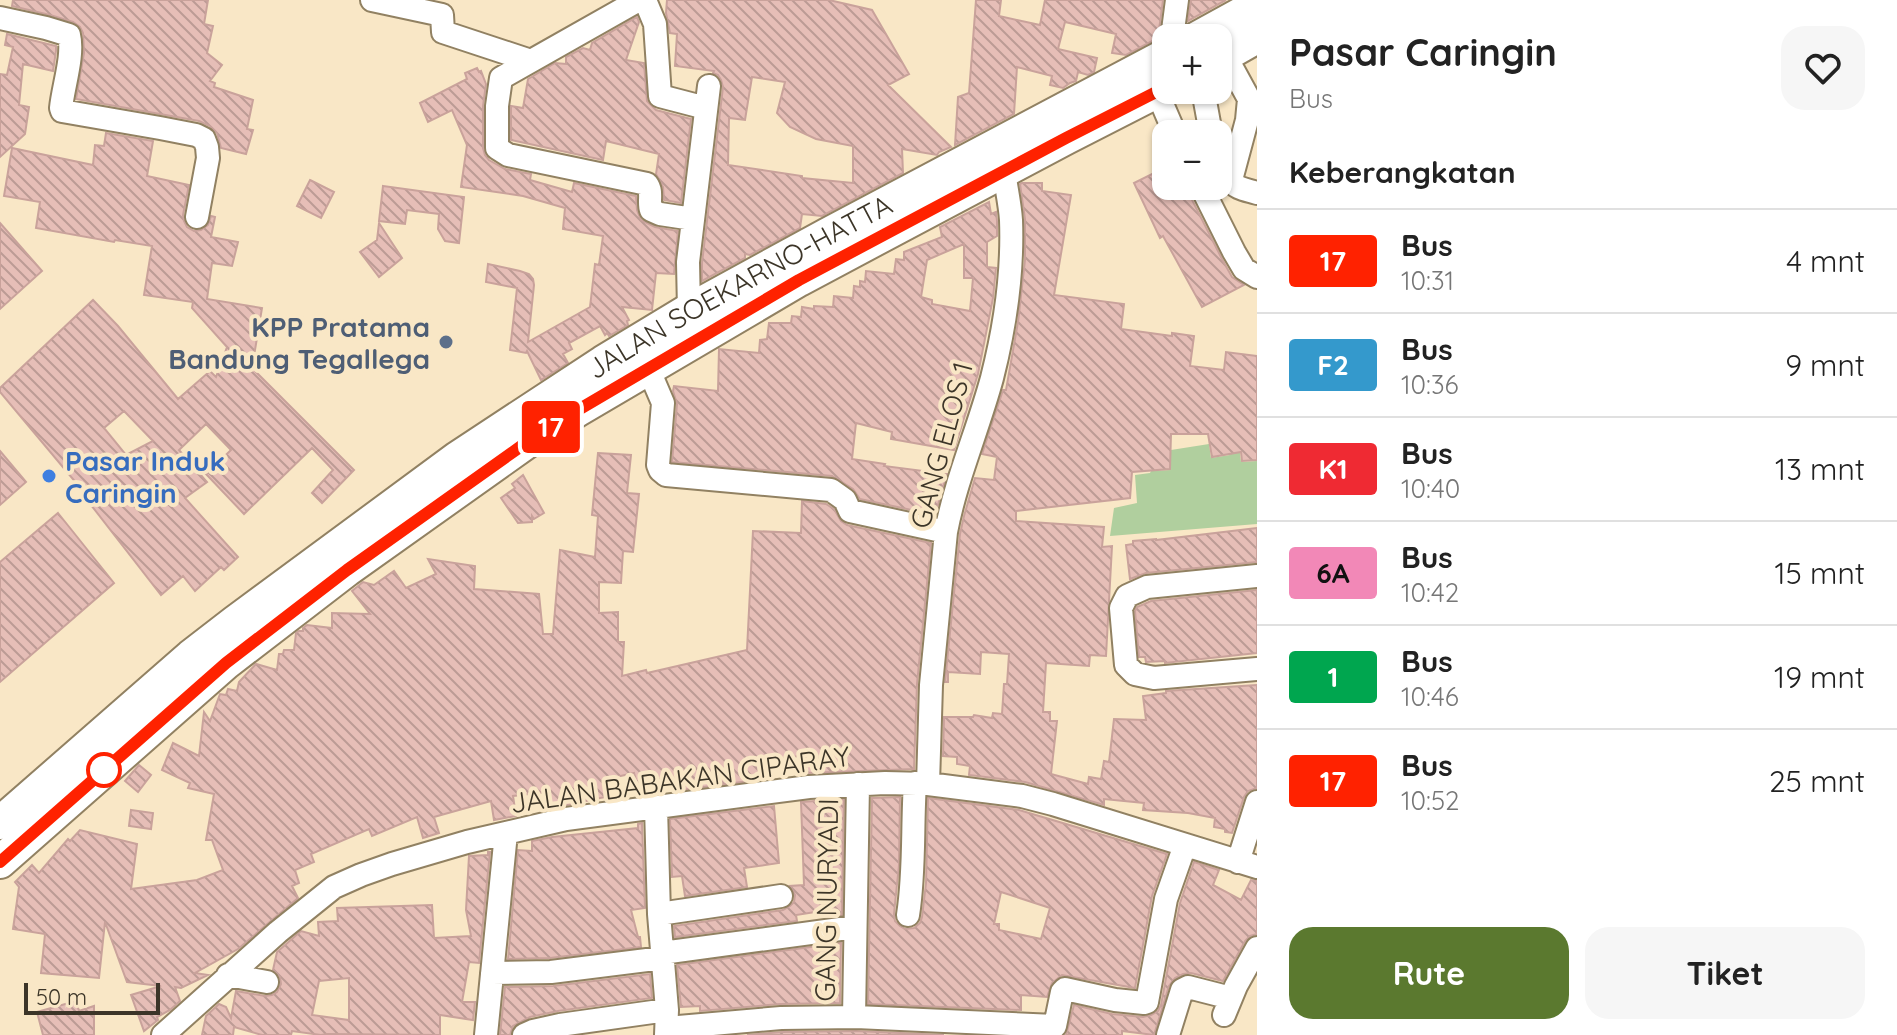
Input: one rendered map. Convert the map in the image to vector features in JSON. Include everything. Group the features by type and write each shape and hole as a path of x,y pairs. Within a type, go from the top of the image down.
{"highway":[{"path":"1222,24 1257,5"},
{"path":"1232,51 1257,37"},
{"name":"JALAN SOEKARNO-HATTA","path":"0,823 191,656 457,458 603,362 689,310 1152,62"},
{"name":"JALAN SOEKARNO-HATTA","path":"0,862 226,663 347,570 527,442 799,280 1152,95"}],"street":[{"path":"0,10 3,0"},
{"path":"372,0 442,15 443,32 531,61"},
{"path":"689,310 688,262 708,97 660,96 655,24 642,0 499,81 496,144 499,151 647,184 651,189 651,210 693,219"},
{"path":"1174,24 1177,0"},
{"path":"0,18 69,35 70,51 62,111 204,139 208,158 197,217"},
{"path":"1232,73 1249,99 1247,120 1231,180 1239,188 1257,193"},
{"name":"GANG ELOS 1","path":"908,915 914,869 912,839 921,784 946,532 991,380 1003,326 1009,278 1011,218 1004,171"},
{"path":"1208,200 1244,269 1257,275"},
{"path":"1223,200 1257,275"},
{"path":"648,368 663,403 658,465 666,475 831,490 845,500 852,511 946,532"},
{"path":"1257,576 1147,587 1127,596 1121,608 1126,665 1135,674 1154,678 1257,669"},
{"name":"GANG NURYADI","path":"854,1017 858,784"},
{"name":"JALAN BABAKAN CIPARAY","path":"163,1035 228,975 334,887 431,852 566,819 809,787 921,784 1022,796 1247,864"},
{"path":"1247,864 1257,802"},
{"path":"656,807 659,914 667,1024"},
{"path":"486,1035 506,833"},
{"name":"GANG NURYADI","path":"524,1035 560,1025 854,1017 1055,1031 1065,989 1115,1000 1147,1002 1165,904 1185,845"},
{"path":"659,914 781,896"},
{"path":"492,973 551,972 855,927"},
{"path":"1168,1035 1182,990 1188,987 1227,1006 1257,948"},
{"path":"228,975 267,982"}],"green space":[{"path":"1238,436 1241,462 1257,461 1257,524 1110,536 1114,508 1137,503 1135,475 1171,470 1171,450 1209,444 1211,458 1230,455 1228,437"}],"building":[{"path":"13,0 208,0 204,24 213,26 207,53 222,65 210,81 215,83 214,87 253,100 247,129 253,130 246,154 221,148 217,133 199,121 76,99 84,53 80,27 73,22 12,6"},
{"path":"667,0 829,0 872,10 909,74 888,85 951,147 937,155 902,149 903,173 822,216 802,214 800,228 750,255 745,254 745,258 702,281 723,87 714,71 675,66 677,34 670,33","holes":["752,77 785,82 777,113 790,127 816,139 853,146 853,183 728,165 729,118 745,120"]},
{"path":"976,0 1001,0 999,16 1040,25 1045,0 1163,0 1160,24 1152,24 1152,41 1126,55 1112,53 1116,34 1065,22 1058,49 1097,58 1094,72 1088,75 1078,72 1076,81 1063,88 1050,85 1052,76 1017,67 1014,114 955,145 958,97 969,93"},
{"path":"1191,0 1226,0 1188,21"},
{"path":"637,17 639,22 626,60 644,63 647,101 656,110 691,119 681,203 664,200 663,187 656,174 659,154 606,141 603,160 511,140 511,106 523,108 528,79 555,63 566,64 566,57 583,48 590,50 592,43"},
{"path":"7,34 56,46 56,51 53,71 23,64 19,105 29,107 25,134 0,157 0,74 7,75 13,47 5,45"},
{"path":"477,68 486,84 483,148 489,160 505,169 531,174 530,180 572,192 574,183 636,196 641,220 655,227 678,231 674,274 656,273 652,310 622,307 629,320 628,325 609,336 600,326 569,343 572,349 563,354 568,363 541,380 527,351 510,350 517,288 486,282 488,264 529,274 533,279 528,342 590,307 595,264 599,265 603,236 563,229 565,208 523,196 461,187 467,145 452,110 428,122 420,103 467,79 465,73"},
{"path":"106,133 153,141 147,176 189,185 183,215 187,227 194,231 201,230 208,225 211,216 215,217 211,237 238,242 232,266 212,263 207,299 262,308 252,368 354,470 322,503 312,493 333,470 312,448 244,514 206,474 231,450 206,424 179,450 207,482 185,498 238,557 224,570 221,567 195,591 183,576 161,595 91,505 93,503 0,392 0,388 93,300 178,399 210,371 216,377 227,347 192,308 193,302 144,295 152,246 36,228 40,202 4,196 12,148 93,165 95,145 104,146","holes":["124,411 153,441 126,455 104,428"]},
{"path":"1152,174 1152,200 1192,200 1232,277 1244,285 1202,307 1163,236 1160,238 1134,183"},
{"path":"310,180 334,192 321,218 297,206"},
{"path":"1022,183 1042,183 1042,191 1071,195 1054,295 1124,304 1121,329 1194,336 1190,366 1224,370 1226,352 1257,356 1257,460 1242,461 1241,452 1212,457 1208,434 1171,434 1170,469 1132,472 1130,498 1016,511 1016,521 1104,527 1102,547 1112,546 1106,656 1090,655 1089,666 1046,663 1043,712 1050,712 1050,721 1057,721 1051,774 1088,784 1089,777 1101,779 1104,761 1109,762 1114,719 1146,720 1143,696 1166,691 1257,685 1257,788 1248,791 1244,797 1232,833 1214,827 1215,818 1143,810 1144,803 1104,799 1104,805 1025,782 969,775 970,766 957,764 957,757 943,756 944,717 974,715 992,718 993,713 1002,714 1004,684 1007,684 1009,654 981,652 980,674 948,672 948,682 945,682 964,516 975,478 994,480 997,457 982,454 1003,390 1006,390 1018,322 1025,260"},
{"path":"383,186 464,197 459,243 445,241 438,229 439,214 407,210 405,224 379,221"},
{"path":"989,202 991,214 996,212 997,236 987,242 987,267 996,268 993,298 978,374 954,450 891,439 892,432 856,423 852,459 947,474 935,515 860,499 853,489 832,476 672,462 677,404 674,386 718,391 719,349 759,353 760,340 767,339 769,323 791,323 792,316 801,317 802,307 833,307 834,296 853,298 854,286 860,287 860,281 865,282 866,271 894,274 896,259 904,260 904,252 942,237 940,227","holes":["964,244 964,278 973,278 970,311 932,304 932,300 921,297 927,260"]},
{"path":"0,223 42,271 0,309"},
{"path":"379,223 402,258 379,277 360,252 377,240"},
{"path":"0,451 26,482 0,505"},
{"path":"598,453 631,455 627,493 639,494 633,552 623,551 621,583 599,582 599,613 618,612 618,642 624,642 622,676 747,650 753,531 801,533 802,501 826,504 847,525 931,543 917,684 914,769 807,773 805,763 800,764 799,756 768,761 769,768 764,769 765,779 674,791 672,784 640,794 634,773 607,779 610,796 552,808 549,792 513,796 516,816 494,820 491,801 434,817 439,833 423,838 417,817 372,836 369,829 311,854 314,862 295,870 299,883 292,886 298,898 238,949 195,973 208,975 181,988 175,987 180,1001 157,1017 158,1020 144,1031 131,995 161,986 127,982 105,922 99,978 41,973 45,934 13,929 19,887 15,882 32,865 39,873 68,839 70,841 80,830 137,844 131,889 197,880 223,870 212,840 206,840 214,794 188,788 190,783 162,770 173,743 199,756 204,712 210,721 220,694 226,695 228,689 237,691 239,682 256,664 277,670 279,654 283,654 284,650 294,650 296,633 303,631 307,625 332,628 332,613 370,614 352,591 363,582 374,585 394,571 406,588 436,574 428,559 475,566 474,589 539,594 543,634 553,634 560,550 595,557 598,516 592,515"},
{"path":"523,475 544,513 534,519 532,516 532,522 518,523 501,498 515,488 512,484"},
{"path":"58,513 114,583 0,682 0,562"},
{"path":"1257,528 1257,562 1146,573 1130,579 1126,545 1133,544 1133,541"},
{"path":"1257,590 1257,653 1165,663 1146,662 1145,657 1139,657 1137,607 1151,601"},
{"path":"139,765 151,775 138,792 125,781"},
{"path":"900,797 899,865 894,914 895,921 905,929 914,928 922,917 928,798 1019,810 1167,854 1152,896 1135,988 1062,975 1052,983 1047,997 1021,995 1021,1010 868,1004 872,798","holes":["1001,892 1050,908 1041,939 999,930 999,924 994,924"]},
{"path":"844,799 842,915 828,917 828,910 796,915 797,921 675,937 674,926 783,910 790,906 795,895 790,886 804,885 801,802"},
{"path":"774,806 779,863 744,868 747,887 685,896 682,876 672,877 670,819"},
{"path":"131,810 153,813 151,829 129,826"},
{"path":"642,823 645,908 631,910 641,947 550,958 508,959 518,850 532,851 532,841 638,828 638,824"},
{"path":"490,852 479,963 469,962 462,1002 475,1002 473,1020 440,1015 440,1035 321,1035 292,1031 291,1035 262,1035 234,1027 233,1035 202,1035 206,1016 219,1004 226,1007 231,1018 236,991 265,996 277,992 280,977 273,970 277,952 301,931 319,936 318,922 338,921 337,908 432,905 434,938 471,936 466,910 469,856 488,855","holes":["349,978 349,1020 312,1015 319,981"]},
{"path":"1194,862 1219,870 1213,885 1241,900 1251,880 1257,881 1257,934 1245,941 1223,981 1191,973 1175,978 1169,986 1154,1035 1122,1031 1122,1035 1066,1035 1074,1005 1143,1017 1158,1011 1180,903"},
{"path":"841,943 840,1003 780,1004 700,1011 700,1006 681,1007 677,965"},
{"path":"650,974 652,998 530,1017 513,1026 510,1035 500,1035 505,987 553,986"},
{"path":"76,1001 79,1011 94,1006 94,1035 43,1035 37,1012"},
{"path":"782,1032 944,1035 747,1035"}],"bus line":[{"name":"17","path":"0,862 226,663 347,570 527,442 799,280 1152,94"}],"place":[{"name":"KPP Pratama Bandung Tegallega","path":"446,342"},
{"name":"Pasar Induk Caringin","path":"49,476"}]}
